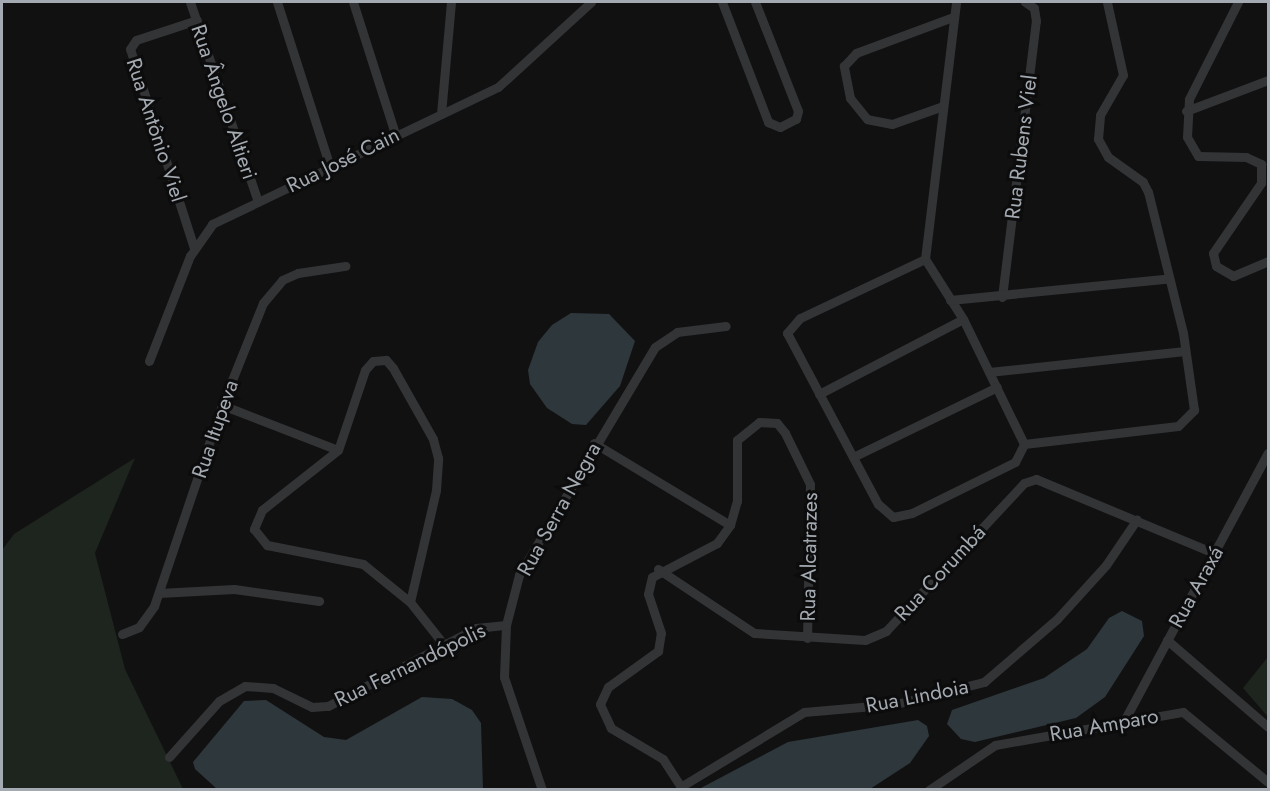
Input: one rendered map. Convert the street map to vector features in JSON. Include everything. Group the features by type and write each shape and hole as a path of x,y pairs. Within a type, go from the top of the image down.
{"street":[{"name":"Rua Ângelo Altieri","path":"190,2 258,202"},
{"path":"277,2 330,167"},
{"path":"353,2 395,134"},
{"path":"441,114 452,2"},
{"name":"Rua José Cain","path":"148,360 194,248 212,224 395,134 498,87 591,2"},
{"path":"722,2 768,122 780,127 798,111 755,2"},
{"path":"925,260 789,327 792,350 819,394 878,504 893,517 1015,462 1024,441 963,320 925,260 956,2"},
{"name":"Rua Rubens Viel","path":"1002,297 1036,21 1034,8 1025,2"},
{"path":"1024,441 1185,425 1194,410 1185,351 1145,185 1108,157 1098,139 1100,116 1123,75 1107,2"},
{"path":"1238,2 1197,79 1186,111 1187,136 1198,156 1252,158 1264,170 1262,183 1215,246 1216,266 1240,276 1269,261"},
{"path":"943,106 892,124 867,119 855,108 844,66 856,53 953,17"},
{"name":"Rua Antônio Viel","path":"194,248 130,49 136,40 196,20"},
{"path":"1186,111 1255,81 1269,80"},
{"name":"Rua Itupeva","path":"122,634 145,620 159,593 222,405 272,289 298,273 345,266"},
{"path":"950,300 1002,297 1166,279"},
{"path":"819,394 963,320"},
{"name":"Rua Serra Negra","path":"542,789 504,677 506,625 526,560 594,443 655,347 677,332 726,326"},
{"path":"989,372 1185,351"},
{"path":"410,603 439,469 433,439 386,360 374,361 365,370 338,450 257,516 256,537 267,545 363,564 410,603 445,646"},
{"path":"853,457 997,387"},
{"path":"222,405 338,450"},
{"name":"Rua Alcatrazes","path":"730,525 736,501 737,440 749,425 777,423 810,484 807,638"},
{"path":"594,443 730,525 717,543 658,569 648,594 661,633 658,651 608,687 601,713 611,728 663,759 683,788"},
{"name":"Rua Araxá","path":"1124,721 1269,453"},
{"name":"Rua Corumbá","path":"658,569 741,628 807,638 865,640 886,631 1028,481 1051,483 1214,553"},
{"name":"Rua Lindoia","path":"683,788 804,712 896,705 984,682 1057,619 1106,565 1137,519"},
{"path":"159,593 234,589 319,602"},
{"name":"Rua Fernandópolis","path":"169,758 219,701 244,686 273,688 312,707 328,706 476,628 506,625"},
{"path":"1167,640 1269,728"},
{"name":"Rua Amparo","path":"929,789 994,745 1183,712 1269,782"}],"shaded area":[{"path":"571,313 609,314 635,341 620,386 586,425 572,424 547,408 530,384 528,370 538,342 552,325"},
{"path":"135,458 95,553 125,669 183,789 2,790 2,550 14,534"},
{"path":"1122,611 1142,621 1144,636 1105,697 1076,718 975,742 961,739 947,724 952,710 1044,678 1087,649 1109,618"},
{"path":"1268,657 1268,717 1243,688"},
{"path":"422,697 452,699 472,710 481,723 483,789 217,789 195,769 193,762 244,701 266,700 324,737 346,740"},
{"path":"918,720 927,726 929,736 910,763 870,789 699,789 788,742"}]}
